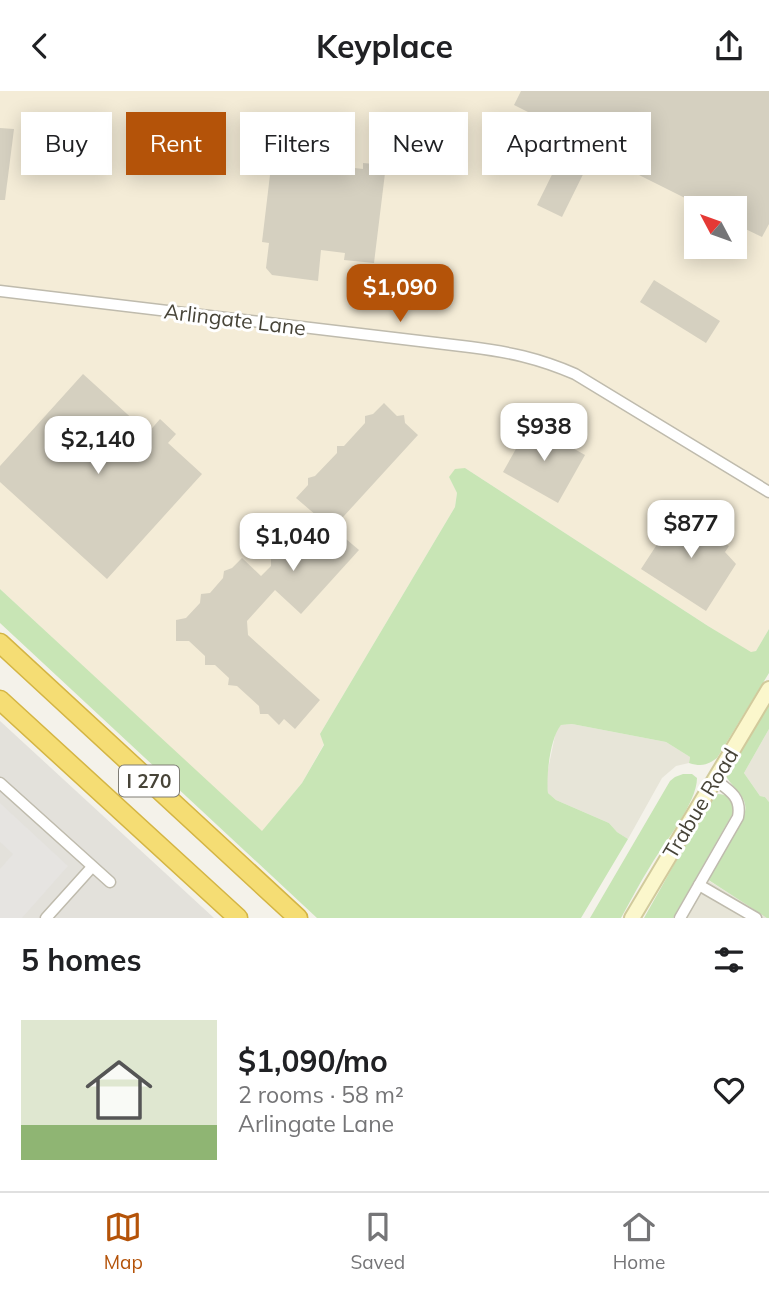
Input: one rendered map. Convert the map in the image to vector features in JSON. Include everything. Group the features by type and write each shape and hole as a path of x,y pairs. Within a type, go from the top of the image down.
{"highway":[{"name":"I 270","path":"0,643 298,918"},
{"name":"I 270","path":"0,700 238,918"}],"main road":[{"name":"Trabue Road","path":"632,918 769,689"}],"street":[{"name":"Arlingate Lane","path":"0,291 480,348 530,357 575,374 769,492"},
{"path":"680,918 739,812 734,796 714,779"},
{"path":"0,783 110,882"},
{"path":"46,918 92,867"},
{"path":"699,885 756,918"}],"shaded area":[{"path":"0,91 769,91 769,629 756,651 751,653 708,626 465,468 449,477 457,493 455,507 320,734 324,744 302,783 262,832 0,589"},
{"path":"0,721 214,918 0,918"},
{"path":"572,724 666,742 690,757 689,763 676,766 662,778 628,839 609,823 556,800 548,793 546,779 556,731 561,725"},
{"path":"769,729 769,802 760,796 744,773"},
{"path":"0,803 68,866 22,918 0,918 0,869 13,854 0,842"},
{"path":"698,874 767,917 767,918 673,918"}],"green space":[{"path":"465,468 751,652 756,651 769,629 769,673 717,758 707,764 689,763 690,757 666,742 572,724 561,725 557,731 550,757 548,793 556,800 609,823 628,839 581,918 317,918 0,623 0,589 262,831 302,783 324,745 320,734 455,507 457,493 449,477 455,469"},
{"path":"769,704 769,729 744,773 760,796 769,802 767,918 707,879 745,812 742,797 726,776 728,769"},
{"path":"683,774 692,774 697,778 692,799 621,918 590,918 670,781"},
{"path":"718,794 726,796 734,804 733,813 673,918 644,918 711,799"}],"building":[{"path":"521,91 769,91 769,224 762,237 747,230 747,196 684,198 639,175 651,175 651,112 528,112 514,105"},
{"path":"0,128 14,129 5,200 0,200"},
{"path":"363,163 369,164 369,175 385,175 374,263 344,260 345,253 321,250 318,281 272,275 266,268 269,243 262,242 270,175 355,175 355,168 363,169"},
{"path":"552,175 583,175 562,217 537,205"},
{"path":"654,280 720,321 706,343 640,302"},
{"path":"83,374 148,433 160,419 176,434 168,443 202,474 107,579 0,482 0,466"},
{"path":"384,403 397,416 404,415 405,423 418,435 333,528 359,550 301,614 275,590 247,621 248,635 320,700 295,729 284,719 279,725 268,714 260,714 259,706 237,686 228,685 229,678 215,665 205,665 205,656 189,641 176,641 176,620 186,618 200,603 201,594 210,593 223,578 224,571 232,568 242,558 261,576 271,566 271,558 278,557 299,535 299,527 309,525 317,516 296,498 308,485 308,478 315,476 337,453 337,446 344,446 365,423 365,416 373,414"},
{"path":"530,424 585,455 558,503 503,472"},
{"path":"682,506 707,522 720,541 729,546 725,552 736,564 706,611 641,569"}]}
